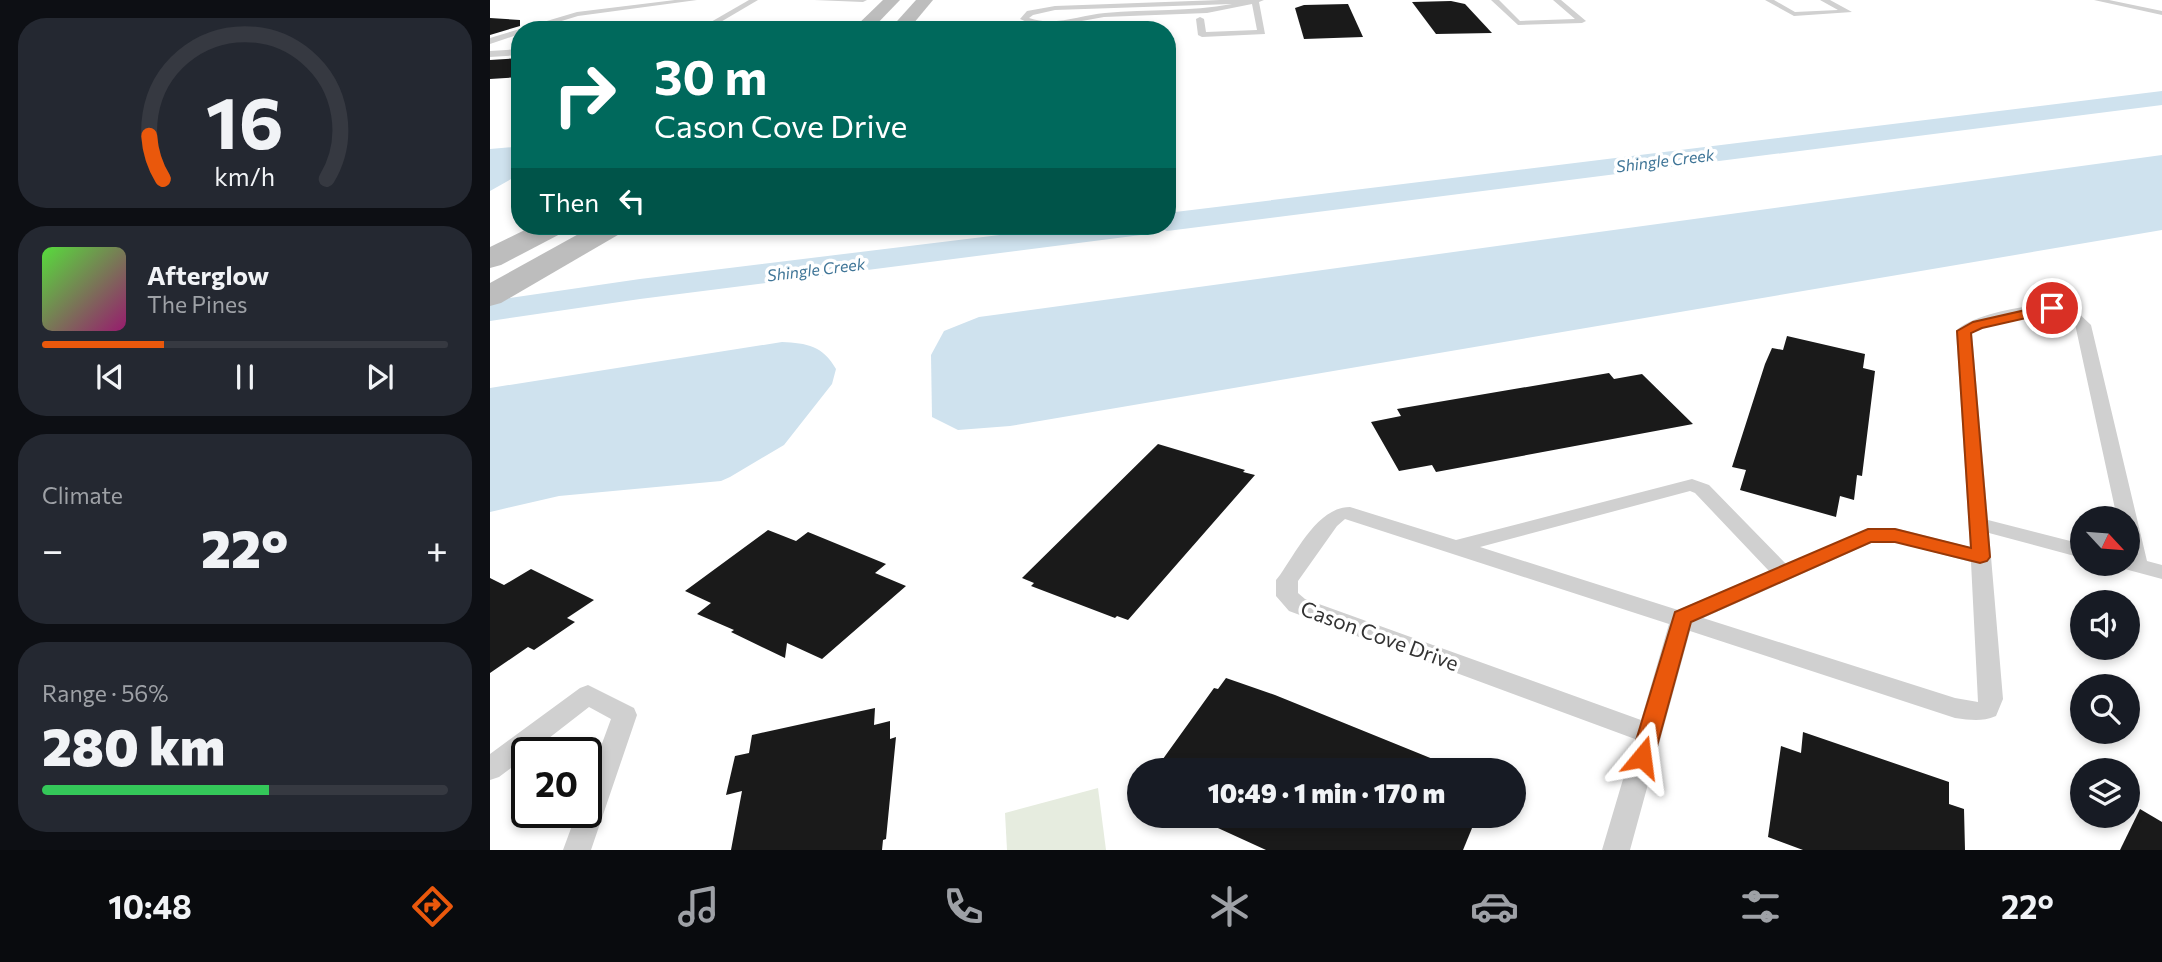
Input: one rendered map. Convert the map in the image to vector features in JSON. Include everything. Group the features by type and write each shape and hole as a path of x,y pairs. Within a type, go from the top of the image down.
{"main road":[{"path":"871,21 892,0"},
{"path":"906,21 926,0"},
{"path":"490,259 537,235"},
{"path":"497,292 597,235"}],"lane":[{"path":"548,21 693,0"},
{"path":"718,21 754,0"},
{"path":"818,0 863,0"},
{"path":"1137,0 1137,3 1148,9"},
{"path":"1071,21 1148,9 1165,0"},
{"path":"1495,0 1518,23 1582,20 1557,0"},
{"path":"1769,0 1794,14 1848,12 1824,0"},
{"path":"2098,0 2162,13"},
{"path":"1032,21 1024,17 1034,11 1055,8 1204,11 1257,1 1262,32 1202,35 1200,19"},
{"path":"490,41 511,34"},
{"path":"490,54 511,53"},
{"name":"Cason Cove Drive","path":"1649,734 1297,605 1287,596 1287,580 1330,521 1341,513 1358,514 1955,708 1980,712 1987,709 1991,699 1964,331 1978,324 2052,308 2073,314 2083,325 2125,506"},
{"path":"1458,546 1692,485 1702,489 1783,573"},
{"path":"1979,524 2070,548"},
{"path":"1616,850 1682,618 1860,538 1876,535 1908,538 1980,557"},
{"name":"Cason Cove Drive","path":"2140,566 2162,572"},
{"path":"490,769 588,695 625,715 577,850"}],"shaded area":[{"path":"1098,788 1106,850 1007,850 1005,813"}],"water":[{"path":"511,147 511,179 490,191 490,149"},
{"path":"2162,155 2162,230 1010,426 958,430 932,417 931,355 944,331 979,317"},
{"path":"782,342 814,347 826,355 836,369 832,384 784,445 730,477 721,481 559,496 490,512 490,388"}],"building":[{"path":"1451,1 1465,4 1492,33 1436,34 1412,2"},
{"path":"1348,4 1363,37 1304,39 1295,8 1304,5"},
{"path":"490,18 520,20 511,21 511,29 490,35"},
{"path":"511,59 511,78 490,79 490,60"},
{"path":"1787,336 1865,354 1863,368 1875,371 1862,476 1857,475 1854,500 1840,496 1836,517 1740,490 1746,470 1732,467 1765,364 1772,348 1783,350"},
{"path":"1609,373 1614,379 1642,374 1693,424 1436,472 1432,465 1399,471 1371,422 1401,416 1397,409"},
{"path":"1158,444 1255,475 1128,620 1117,616 1115,618 1031,586 1034,583 1022,578"},
{"path":"768,530 796,541 808,532 886,564 875,573 906,586 822,659 787,643 785,658 731,632 734,630 697,614 711,603 685,591"},
{"path":"531,569 594,600 567,618 575,622 534,650 528,647 490,673 490,578 504,585"},
{"path":"1226,678 1430,758 1164,758 1214,688 1218,689"},
{"path":"875,708 874,725 890,721 890,739 896,737 886,839 883,840 882,850 731,850 742,791 726,795 735,756 749,753 752,735"},
{"path":"1803,732 1949,782 1949,804 1964,809 1965,850 1803,850 1768,837 1781,746 1801,753"},
{"path":"2140,809 2162,822 2162,850 2120,850 2131,828 2140,828"},
{"path":"1218,828 1472,828 1463,850 1266,850"}],"waterway":[{"name":"Shingle Creek","path":"1176,221 2162,98"},
{"name":"Shingle Creek","path":"490,311 640,289 1069,235"}],"route":[{"path":"1642,757 1682,618 1868,536 1895,535 1980,557 1964,331 1965,328 1978,324 2052,308"}]}
